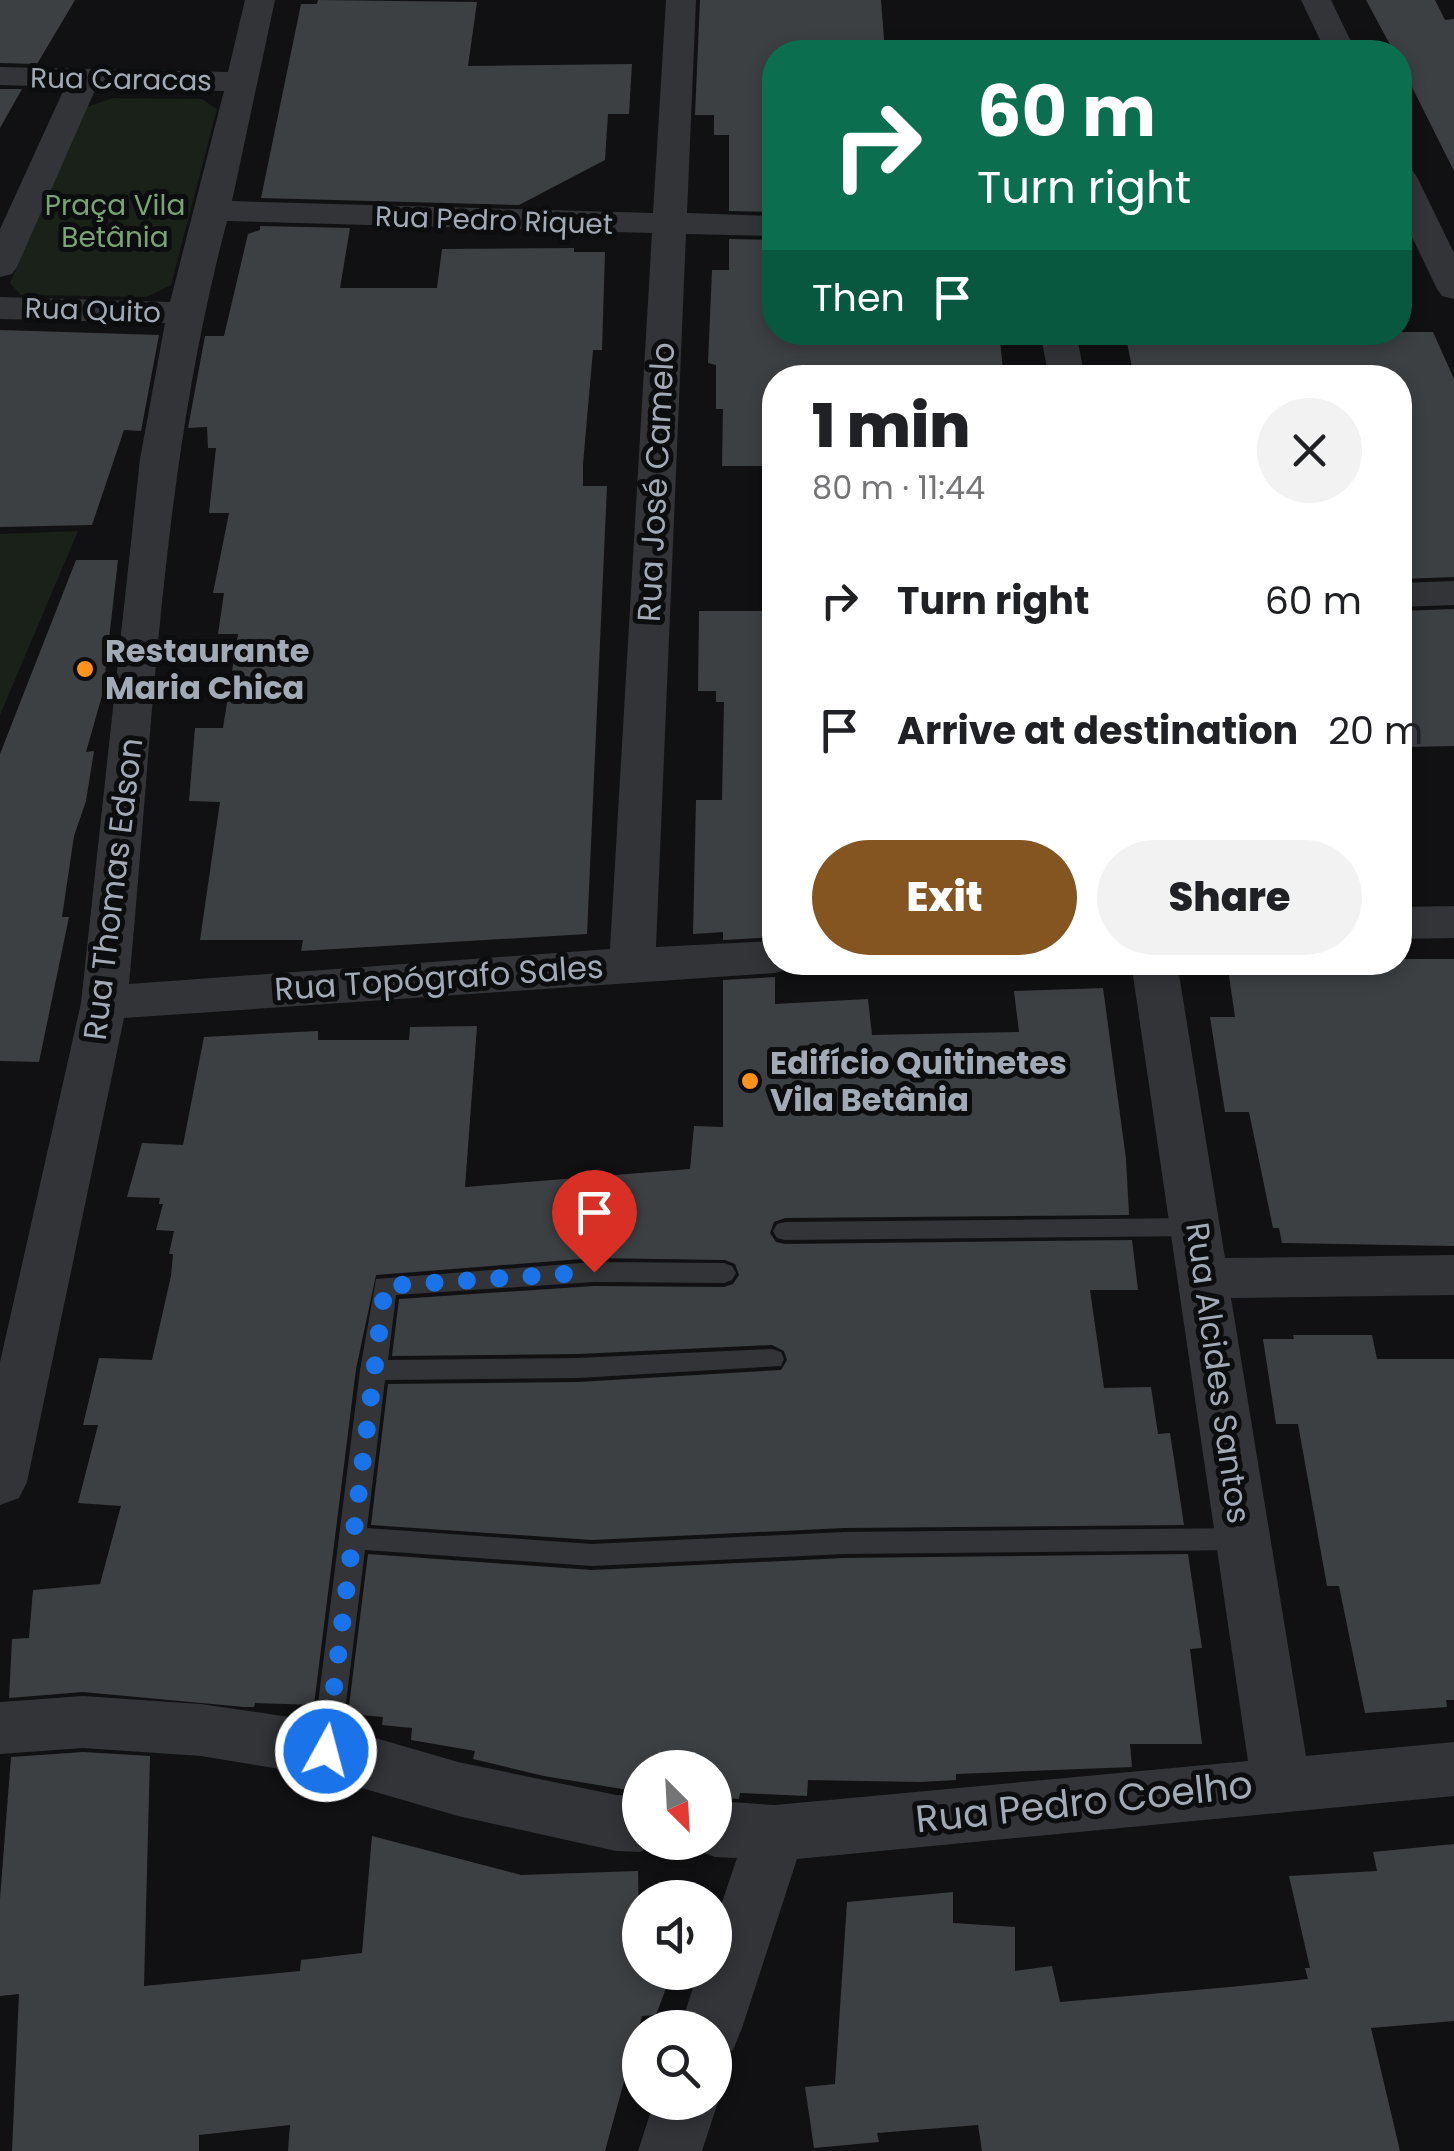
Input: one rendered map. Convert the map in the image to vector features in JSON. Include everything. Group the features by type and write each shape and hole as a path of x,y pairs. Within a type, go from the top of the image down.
{"street":[{"name":"Rua Thomas Edson","path":"0,1482 104,1003 159,460 185,313 214,211 260,0"},
{"name":"Rua José Camelo","path":"632,964 682,0"},
{"path":"1316,0 1335,40"},
{"name":"Rua Caracas","path":"0,76 241,82"},
{"path":"0,267 84,79"},
{"path":"1412,201 1454,290"},
{"name":"Rua Pedro Riquet","path":"214,211 762,226"},
{"name":"Rua Quito","path":"0,308 185,313"},
{"path":"1412,595 1454,594"},
{"path":"1412,923 1454,922"},
{"name":"Rua Topógrafo Sales","path":"104,1003 632,964 762,959"},
{"name":"Rua Alcides Santos","path":"1156,975 1281,1783"},
{"path":"1204,1278 1454,1276"},
{"path":"0,1728 83,1722 201,1730 326,1751 458,1789 622,1821"},
{"name":"Rua Pedro Coelho","path":"732,1830 775,1833 1454,1768"},
{"path":"717,2010 775,1833"},
{"path":"670,2151 680,2120"}],"lane":[{"path":"785,1231 1196,1226"},
{"path":"326,1751 385,1286 594,1272 724,1273"},
{"path":"372,1370 578,1368 772,1359"},
{"path":"352,1538 592,1555 844,1542 919,1545 1243,1539"}],"green space":[{"name":"Praça Vila Betânia","path":"113,98 202,99 217,109 171,285 147,297 21,295 10,283 87,107"},
{"path":"78,531 0,715 0,534"}],"building":[{"path":"0,0 75,0 37,64 0,63"},
{"path":"318,0 477,2 468,66 632,64 629,114 608,114 605,160 519,205 261,198 301,4 317,4"},
{"path":"700,0 881,0 884,40 762,40 762,212 729,211 729,135 714,135 714,115 695,115"},
{"path":"1366,0 1435,0 1445,20 1454,19 1454,171 1412,87 1412,40 1388,40"},
{"path":"0,89 22,89 0,128"},
{"path":"260,226 350,228 340,288 437,288 442,249 574,248 574,252 605,252 602,350 593,350 583,464 583,486 607,486 587,934 301,951 303,940 200,940 220,802 189,801 195,728 223,728 238,634 218,634 224,593 213,593 229,513 209,513 216,448 208,448 207,427 188,428 205,336 224,336 248,234 260,230"},
{"path":"729,239 762,240 762,345 1000,345 1003,365 762,365 762,466 722,466 723,409 716,409 716,365 708,363 712,270 729,270"},
{"path":"0,330 159,335 141,431 124,430 92,525 0,527"},
{"path":"1412,332 1433,332 1454,379 1454,577 1412,579 1412,365 1131,365 1128,345 1412,345"},
{"path":"76,560 118,560 103,692 86,752 94,751 86,801 74,836 62,917 69,917 39,1062 0,1061 0,754"},
{"path":"1454,609 1454,746 1412,747 1412,611"},
{"path":"699,611 762,611 762,938 723,940 723,932 693,934 696,800 722,800 724,702 716,702 716,691 698,691"},
{"path":"1412,959 1454,959 1454,1246 1282,1243 1279,1228 1273,1228 1249,1112 1225,1112 1210,1017 1235,1017 1229,975 1412,975"},
{"path":"775,977 775,1004 868,999 872,1035 1019,1032 1014,991 1103,988 1126,1159 1129,1215 785,1218 774,1222 770,1233 776,1242 785,1244 1132,1240 1138,1290 1090,1290 1104,1388 1151,1387 1158,1434 1170,1433 1184,1525 844,1528 592,1540 371,1525 388,1384 578,1382 781,1370 787,1360 784,1351 772,1345 578,1354 392,1356 399,1299 594,1286 724,1287 733,1284 739,1275 735,1264 725,1260 594,1258 376,1275 356,1369 314,1705 255,1703 254,1707 244,1707 83,1692 9,1698 12,1639 29,1638 33,1590 100,1584 121,1506 78,1503 98,1425 83,1425 99,1358 152,1360 171,1276 173,1254 169,1254 174,1231 156,1230 163,1204 159,1204 160,1198 127,1197 142,1143 183,1145 204,1037 318,1031 318,1040 409,1040 410,1027 477,1026 465,1187 690,1169 694,1126 723,1127 723,980"},
{"path":"1293,1335 1372,1335 1377,1359 1454,1359 1454,1700 1446,1700 1447,1707 1365,1713 1339,1586 1327,1586 1298,1424 1276,1424 1263,1339 1294,1339"},
{"path":"368,1554 592,1570 844,1558 1188,1554 1202,1648 1190,1649 1202,1744 1130,1744 1132,1767 956,1774 956,1780 920,1782 808,1780 807,1796 740,1793 739,1799 732,1798 732,1750 622,1750 622,1789 473,1759 475,1751 411,1740 412,1728 382,1725 383,1717 348,1714"},
{"path":"83,1752 150,1756 144,1986 300,1971 301,1960 362,1953 372,1836 521,1875 638,1871 638,1880 622,1880 622,1990 665,1990 658,2010 622,2010 622,2089 605,2151 288,2151 290,2125 199,2135 199,2151 12,2151 19,1994 0,1996 0,1899 11,1757"},
{"path":"1454,1844 1454,2021 1371,2028 1400,2151 982,2151 978,2125 877,2133 879,2142 814,2148 805,2087 835,2084 847,1902 953,1892 953,1923 1015,1927 1015,1971 1052,1966 1060,2002 1230,1987 1308,1979 1305,1968 1310,1968 1289,1876 1377,1871 1373,1852"}],"place":[{"name":"Restaurante Maria Chica","path":"85,669"},
{"name":"Edifício Quitinetes Vila Betânia","path":"750,1081"}],"route":[{"path":"326,1751 385,1286 594,1272"}]}
